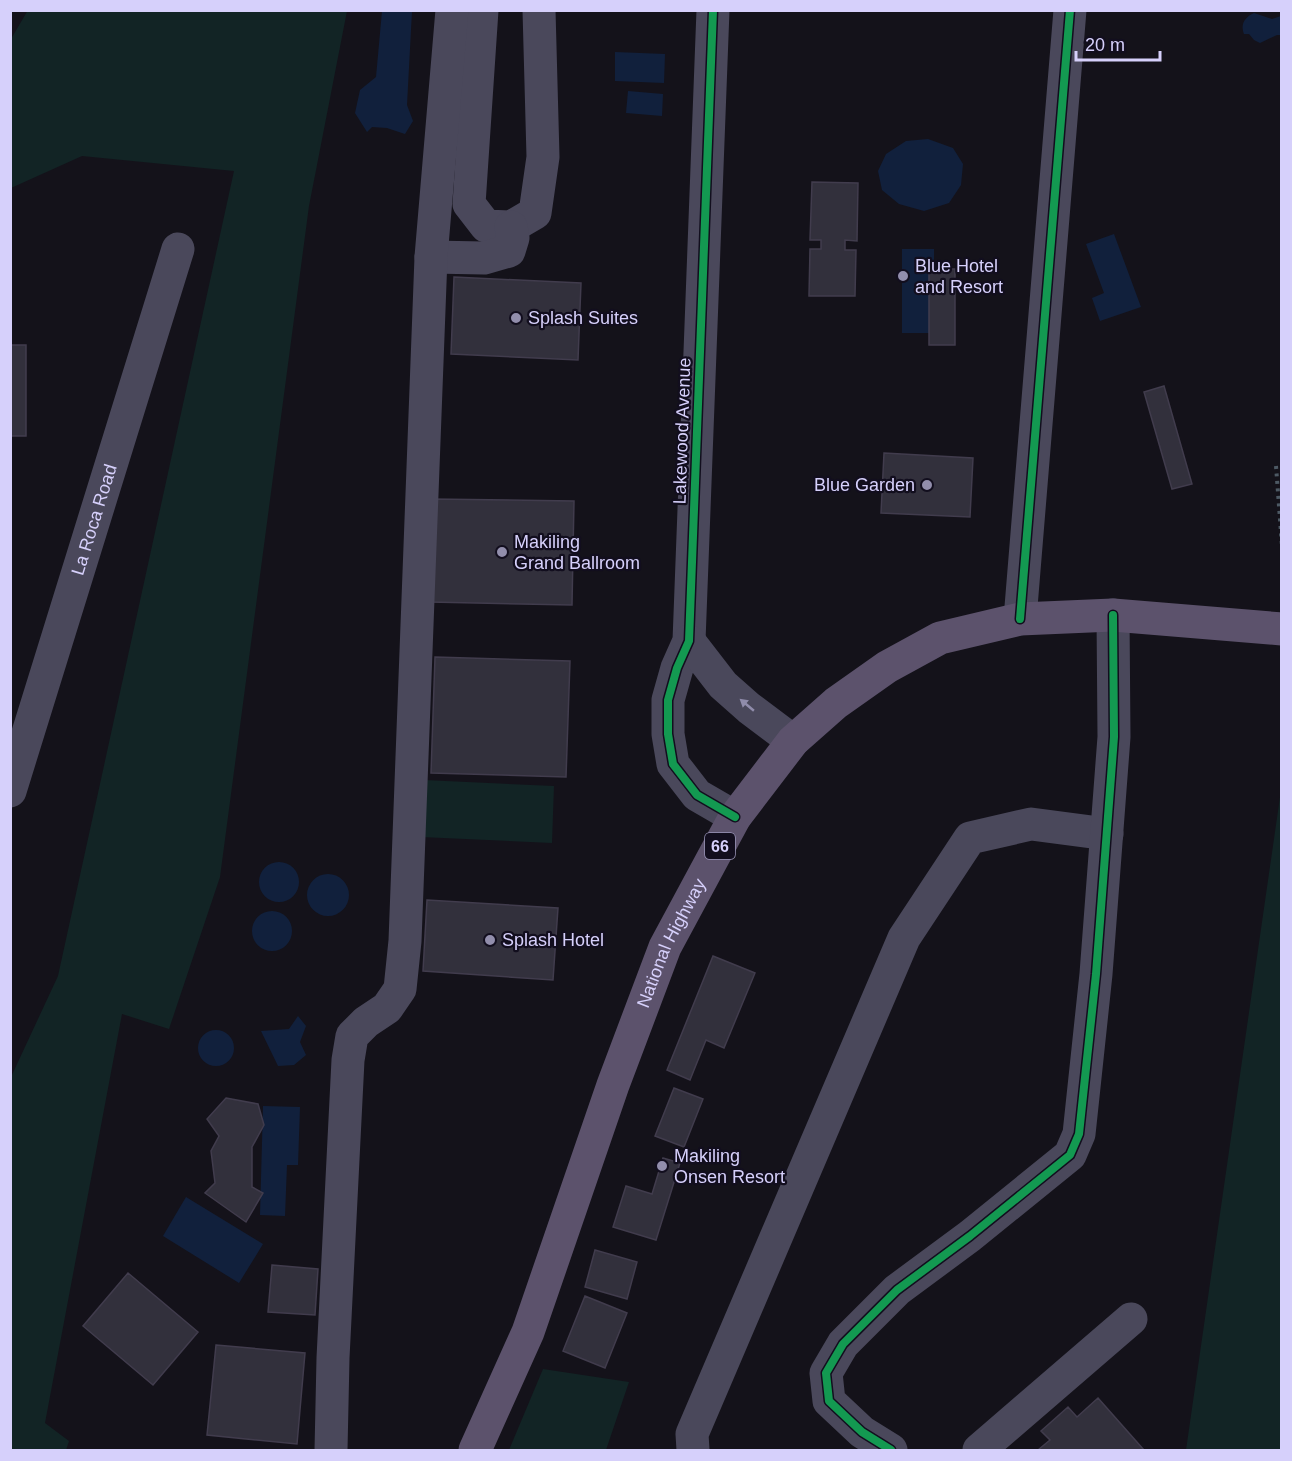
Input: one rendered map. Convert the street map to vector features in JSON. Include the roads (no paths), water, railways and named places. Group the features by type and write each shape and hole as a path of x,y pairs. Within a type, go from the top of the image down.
{"main road":[{"name":"National Highway","path":"475,1450 528,1332 613,1085 665,947 735,817 793,741 836,703 887,667 940,638 1020,619 1113,615 1281,628"}],"street":[{"path":"331,1450 333,1358 348,1060 352,1036 366,1022 387,1008 400,989 405,941 430,257 452,10"},
{"path":"482,10 469,204 486,226 511,227 535,213 543,157 539,10"},
{"name":"Lakewood Avenue","path":"714,10 689,641 676,668 668,700 668,735 673,764 697,795 735,817"},
{"path":"1020,619 1070,10"},
{"path":"430,257 484,258 509,251 513,238 511,227"},
{"name":"La Roca Road","path":"10,791 178,249"},
{"path":"891,1450 862,1432 829,1401 826,1373 843,1344 897,1290 970,1236 1070,1155 1079,1134 1096,974 1114,737 1113,615"},
{"path":"689,641 723,685 793,741"},
{"path":"693,1450 692,1434 904,938 970,838 1031,824 1107,834"},
{"path":"979,1450 1131,1319"}],"water":[{"path":"382,11 412,11 407,105 413,121 405,134 387,128 372,127 367,132 355,113 360,90 376,77"},
{"path":"1254,13 1272,19 1281,16 1281,35 1260,43 1249,34 1244,34 1244,21"},
{"path":"615,52 665,54 664,83 615,81"},
{"path":"628,91 663,94 662,116 626,113"},
{"path":"928,139 953,148 963,164 961,185 949,203 924,211 899,204 882,190 878,171 886,154 906,141"},
{"path":"1114,234 1141,307 1100,321 1092,298 1104,293 1086,244"},
{"path":"902,249 934,249 934,333 902,333"},
{"path":"279,862 287,863 293,868 298,874 298,890 293,896 287,901 279,902 271,901 265,896 260,890 259,882 260,874 265,868 271,863"},
{"path":"328,874 343,880 349,895 343,910 328,916 313,910 307,895 313,880"},
{"path":"272,911 280,912 286,917 291,923 291,939 286,945 280,950 272,951 264,950 258,945 253,939 252,931 253,923 258,917 264,912"},
{"path":"298,1016 306,1026 300,1042 306,1055 294,1065 278,1066 261,1031 289,1029"},
{"path":"216,1030 229,1035 234,1048 229,1061 216,1066 203,1061 198,1048 203,1035"},
{"path":"263,1106 300,1107 298,1165 287,1165 285,1216 260,1215"},
{"path":"186,1197 263,1244 239,1283 163,1236"}],"place":[{"name":"Blue Hotel and Resort","path":"903,276"},
{"name":"Splash Suites","path":"516,318"},
{"name":"Blue Garden","path":"927,485"},
{"name":"Makiling Grand Ballroom","path":"502,552"},
{"name":"Splash Hotel","path":"490,940"},
{"name":"Makiling Onsen Resort","path":"662,1166"}]}
